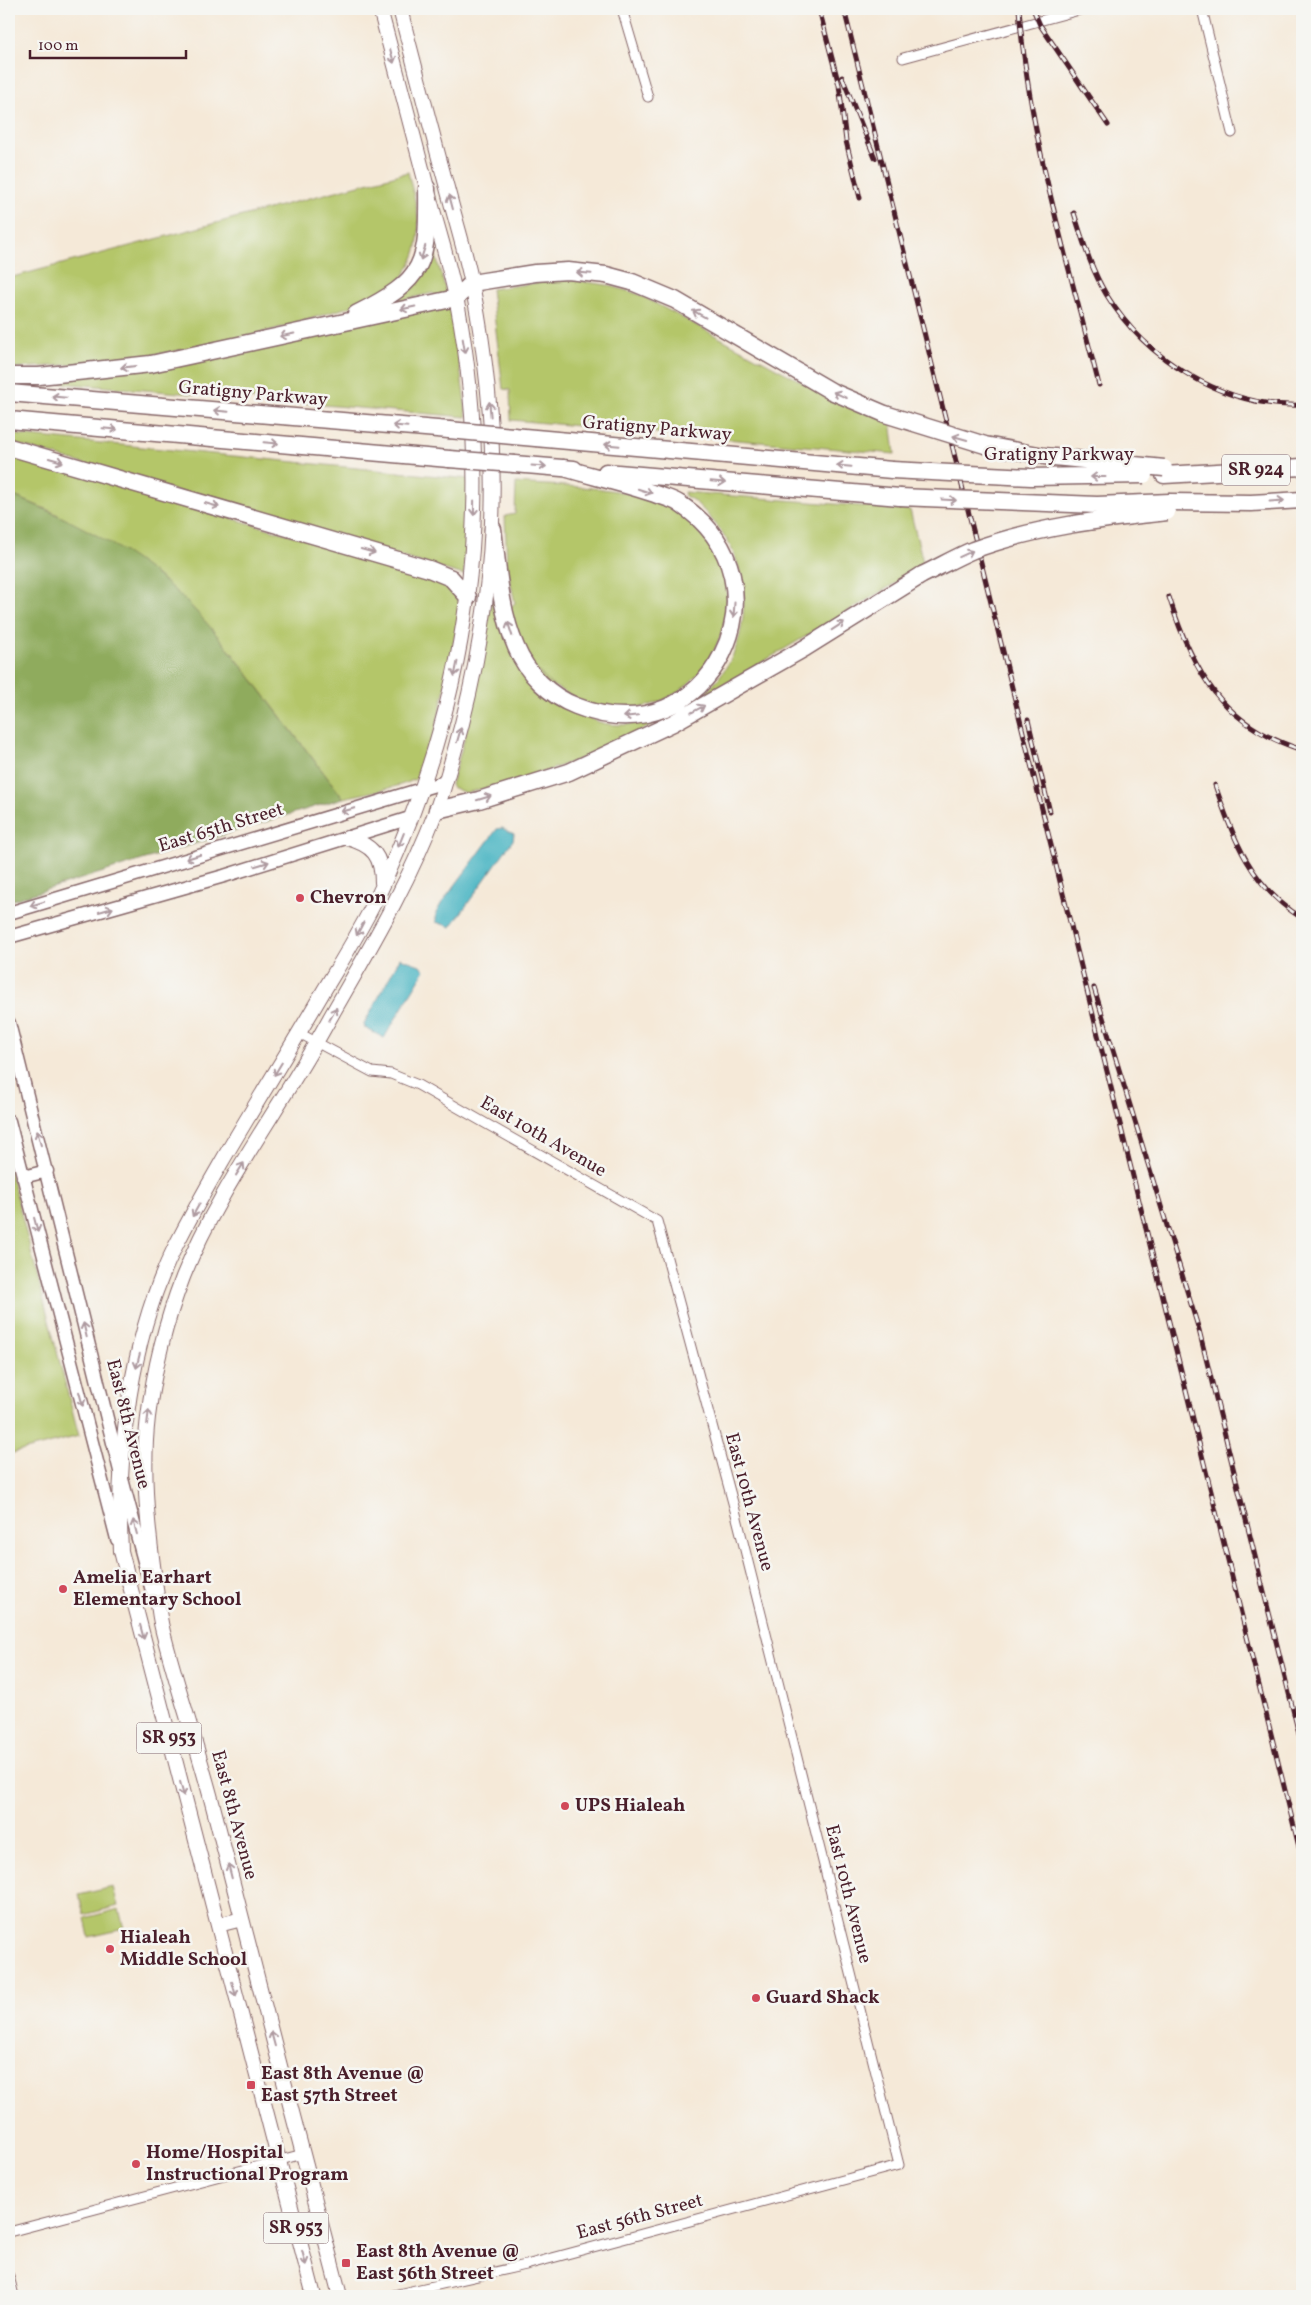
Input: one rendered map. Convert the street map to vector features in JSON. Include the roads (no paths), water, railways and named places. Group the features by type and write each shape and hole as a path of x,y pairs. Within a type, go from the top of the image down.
{"highway":[{"path":"335,324 387,298 406,284 417,269 425,248 427,188"},
{"path":"9,376 38,376 150,364 456,298 472,283 535,273 568,271 606,275 632,282 675,300 831,391 885,414 985,445 1044,456 1164,471"},
{"name":"Gratigny Parkway","path":"9,393 892,470 1031,477 1164,471"},
{"path":"9,420 900,497 1097,506 1171,507"},
{"path":"9,447 429,569 451,578 468,596"},
{"name":"SR 924","path":"1164,471 1211,473 1302,467"},
{"path":"492,529 505,610 516,648 530,672 560,700 590,712 620,717 653,714 681,700 700,685 720,661 730,640 735,608 733,576 723,549 702,522 679,503 644,490 564,468"},
{"name":"SR 924","path":"1171,507 1302,500"},
{"path":"437,810 479,800 569,772 664,727 726,694 805,648 922,575 973,550 1026,534 1171,507"}],"main road":[{"path":"120,1551 119,1513 127,1420 135,1371 157,1293 174,1250 355,939 382,886 423,788 450,697 468,596 474,544 473,440 467,364 456,298 380,9"},
{"path":"161,1625 150,1539 146,1484 147,1422 155,1374 167,1323 184,1275 203,1234 235,1176 317,1043 387,917 437,810 466,712 478,658 488,598 492,529 491,415 485,358 472,283 400,9"},
{"name":"East 65th Street","path":"9,913 446,782"},
{"path":"9,937 224,876 437,810"},
{"path":"347,838 362,842 373,851 380,865 382,886"},
{"name":"East 8th Avenue","path":"9,1023 122,1479 180,1693 206,1778 340,2296"},
{"name":"East 8th Avenue","path":"9,1121 314,2296"},
{"path":"23,1177 47,1171"},
{"path":"158,1697 180,1693"},
{"path":"218,1925 242,1919"}],"street":[{"path":"622,9 648,96"},
{"path":"903,58 1083,9"},
{"path":"1202,9 1232,134"},
{"name":"East 10th Avenue","path":"299,1033 372,1072 391,1074 418,1085 657,1221 739,1526 899,2165"},
{"path":"9,2232 303,2154"},
{"name":"East 56th Street","path":"389,2296 526,2265 899,2165"},
{"path":"9,2276 14,2296"}],"water":[{"path":"502,828 514,834 513,840 451,927 436,922 436,913 441,904 497,829"},
{"path":"400,958 420,965 425,970 384,1038 365,1028 364,1024"}],"railway":[{"path":"819,9 839,85 846,141 860,198"},
{"path":"844,9 1302,1859"},
{"path":"1019,9 1031,104 1041,152 1051,199 1099,385"},
{"path":"1033,9 1040,25 1108,125"},
{"path":"842,77 875,158"},
{"path":"1074,213 1092,265 1106,294 1123,318 1143,340 1165,359 1216,389 1244,398 1273,404 1302,405"},
{"path":"1169,597 1189,649 1214,692 1231,710 1251,726 1274,739 1302,750"},
{"path":"1028,720 1050,812"},
{"path":"1215,785 1229,824 1246,860 1269,891 1302,918"},
{"path":"1094,988 1199,1330 1302,1746"}],"place":[{"name":"Chevron","path":"300,898"},
{"name":"Amelia Earhart Elementary School","path":"63,1589"},
{"name":"UPS Hialeah","path":"565,1806"},
{"name":"Hialeah Middle School","path":"110,1949"},
{"name":"Guard Shack","path":"756,1998"},
{"name":"East 8th Avenue @ East 57th Street","path":"251,2085"},
{"name":"Home/Hospital Instructional Program","path":"136,2164"},
{"name":"East 8th Avenue @ East 56th Street","path":"346,2263"}]}
